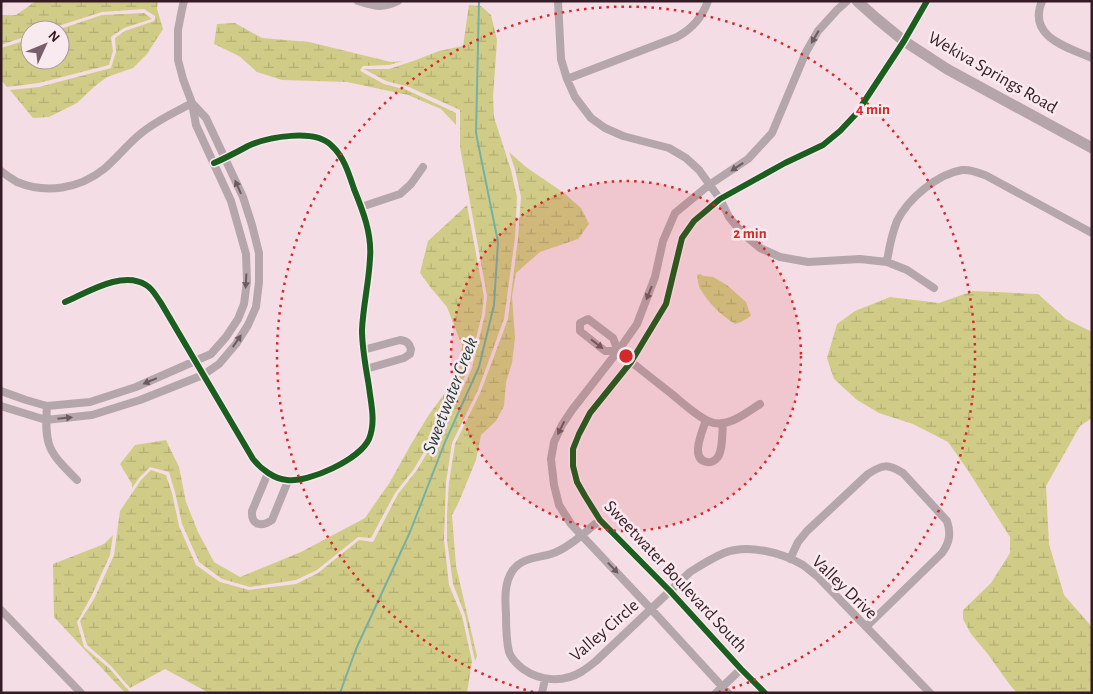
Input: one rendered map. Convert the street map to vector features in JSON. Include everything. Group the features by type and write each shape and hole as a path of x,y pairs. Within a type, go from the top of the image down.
{"main road":[{"name":"Wekiva Springs Road","path":"857,1 904,41 947,69 1092,148"}],"street":[{"path":"1,391 47,406 90,402 136,387 211,354 238,319 244,304 247,282 246,254 231,201 196,125 192,103 178,60 178,30 184,1"},
{"path":"358,1 379,7 398,1"},
{"path":"558,1 561,59 575,97 591,118 605,128 623,136 669,148 686,158 699,170 720,199 729,217 742,233 760,248 780,257 808,262 860,259 887,262 907,270 934,288"},
{"path":"567,78 677,37 688,31 698,20 708,1"},
{"path":"741,669 722,691 651,609 571,524 559,505 554,485 552,459 554,442 572,410 637,324 655,277 663,241 674,213 709,185 748,159 772,133 806,52 818,31 847,1"},
{"name":"Sweetwater Boulevard South","path":"765,693 600,520 577,482 573,466 573,449 590,413 631,362 666,304 682,238 694,221 720,199 824,144 840,132 856,114 904,41 927,1"},
{"path":"1042,1 1038,16 1040,26 1044,32 1053,40 1092,58"},
{"path":"1,406 46,420 92,415 140,400 203,375 220,364 236,344 256,307 259,282 259,253 243,197 206,118 192,103"},
{"path":"1,171 16,181 34,188 52,189 77,184 104,169 140,134 157,122 192,103"},
{"path":"65,302 114,281 129,279 145,284 153,291 253,459 268,473 288,481 306,478 341,465 355,455 368,441 372,428 372,409 363,350 362,330 370,257 368,227 344,162 331,144 317,138 288,136 248,146 214,163"},
{"path":"362,207 400,194 411,184 423,166"},
{"path":"887,262 898,220 910,202 927,186 944,175 963,170 975,171 987,176 1092,233"},
{"path":"246,254 259,253"},
{"path":"618,351 605,351 580,330 580,323 588,320 613,338 618,351 706,420 714,423 735,420 760,404"},
{"path":"363,350 400,340 409,344 411,349 410,354 404,358 366,369"},
{"path":"47,406 46,432 49,446 53,455 78,480"},
{"path":"706,420 697,446 698,454 702,460 708,463 718,458 724,423"},
{"path":"790,559 798,542 807,531 868,474 878,467 887,466 904,473 948,521 950,538 942,552 866,627"},
{"path":"268,473 252,511 254,521 260,524 267,524 272,520 288,481"},
{"path":"542,693 545,679 531,675 519,666 510,654 507,641 505,596 508,580 518,564 564,549 600,520"},
{"name":"Valley Drive","path":"670,592 690,572 708,560 725,553 742,549 777,554 790,559 803,566 818,578 930,693"},
{"name":"Valley Circle","path":"545,679 557,680 579,673 596,661 670,592"},
{"path":"1,610 81,693"}],"green space":[{"path":"36,1 158,1 157,9 163,29 147,54 133,68 107,77 77,103 49,117 33,118 10,90 39,87 111,68 116,52 115,38 125,31 154,21 155,16 144,9 102,12 70,22 70,20 20,20 20,38 1,45 1,15 16,15"},
{"path":"469,5 481,6 491,15 497,40 493,97 494,117 511,170 517,197 515,238 504,319 478,390 452,443 446,482 444,540 449,585 462,616 472,661 467,693 209,693 165,669 130,688 111,666 87,645 80,621 94,599 114,555 120,511 141,480 151,470 166,475 179,526 196,565 220,582 249,590 296,584 318,573 359,540 373,542 398,494 417,470 455,405 472,368 485,314 487,296 460,147 460,110 409,87 386,81 364,69 389,69 439,51 463,46"},
{"path":"144,13 152,19 124,28 111,37 113,51 109,65 39,83 7,87 1,80 1,48 20,42 20,70 70,70 70,26 102,15"},
{"path":"235,23 262,38 309,42 391,62 403,61 389,65 363,66 360,70 384,84 407,90 456,113 456,125 441,109 408,95 347,82 282,80 257,72 239,56 214,44 217,24"},
{"path":"509,152 581,208 589,224 578,239 540,252 516,273 512,296 515,338 512,363 506,382 504,406 496,421 481,435 476,460 452,515 456,566 477,656 475,661 465,615 453,584 447,540 449,482 455,444 481,391 508,319 521,197"},
{"path":"467,205 484,297 482,314 469,367 452,404 414,469 395,493 371,538 358,537 317,570 296,580 250,587 222,579 199,562 182,524 169,472 150,467 132,488 132,484 120,464 135,445 166,440 179,467 186,502 198,532 214,562 240,577 301,552 365,518 390,482 430,413 458,376 462,346 447,307 420,273 428,241"},
{"path":"697,275 713,277 727,285 746,302 751,316 735,324 725,317 704,295"},
{"path":"973,291 1038,294 1066,319 1092,332 1092,418 1080,426 1046,486 1049,544 1064,595 1092,627 1092,693 1017,693 1010,685 971,634 963,619 963,610 991,583 1010,553 1010,537 948,442 913,424 879,413 857,400 834,379 827,358 837,324 855,311 890,297 939,303"},
{"path":"113,535 110,555 91,597 77,622 84,647 109,668 129,691 127,693 54,617 53,564 104,544"}],"waterway":[{"name":"Sweetwater Creek","path":"340,693 356,649 410,532 445,442 479,367 494,305 498,242 476,133 479,1"}],"cycle path":[{"path":"765,693 670,591 600,520 577,482 573,466 573,449 590,413 631,362 666,304 682,238 694,221 720,199 785,163 823,145 840,131 856,114 904,41 927,1"},
{"path":"65,302 95,288 116,281 137,281 146,285 161,303 253,459 273,476 287,480 308,478 345,462 364,447 369,439 373,420 363,351 362,330 370,240 364,214 343,160 336,150 324,140 315,137 291,136 279,137 248,146 214,163"}]}
